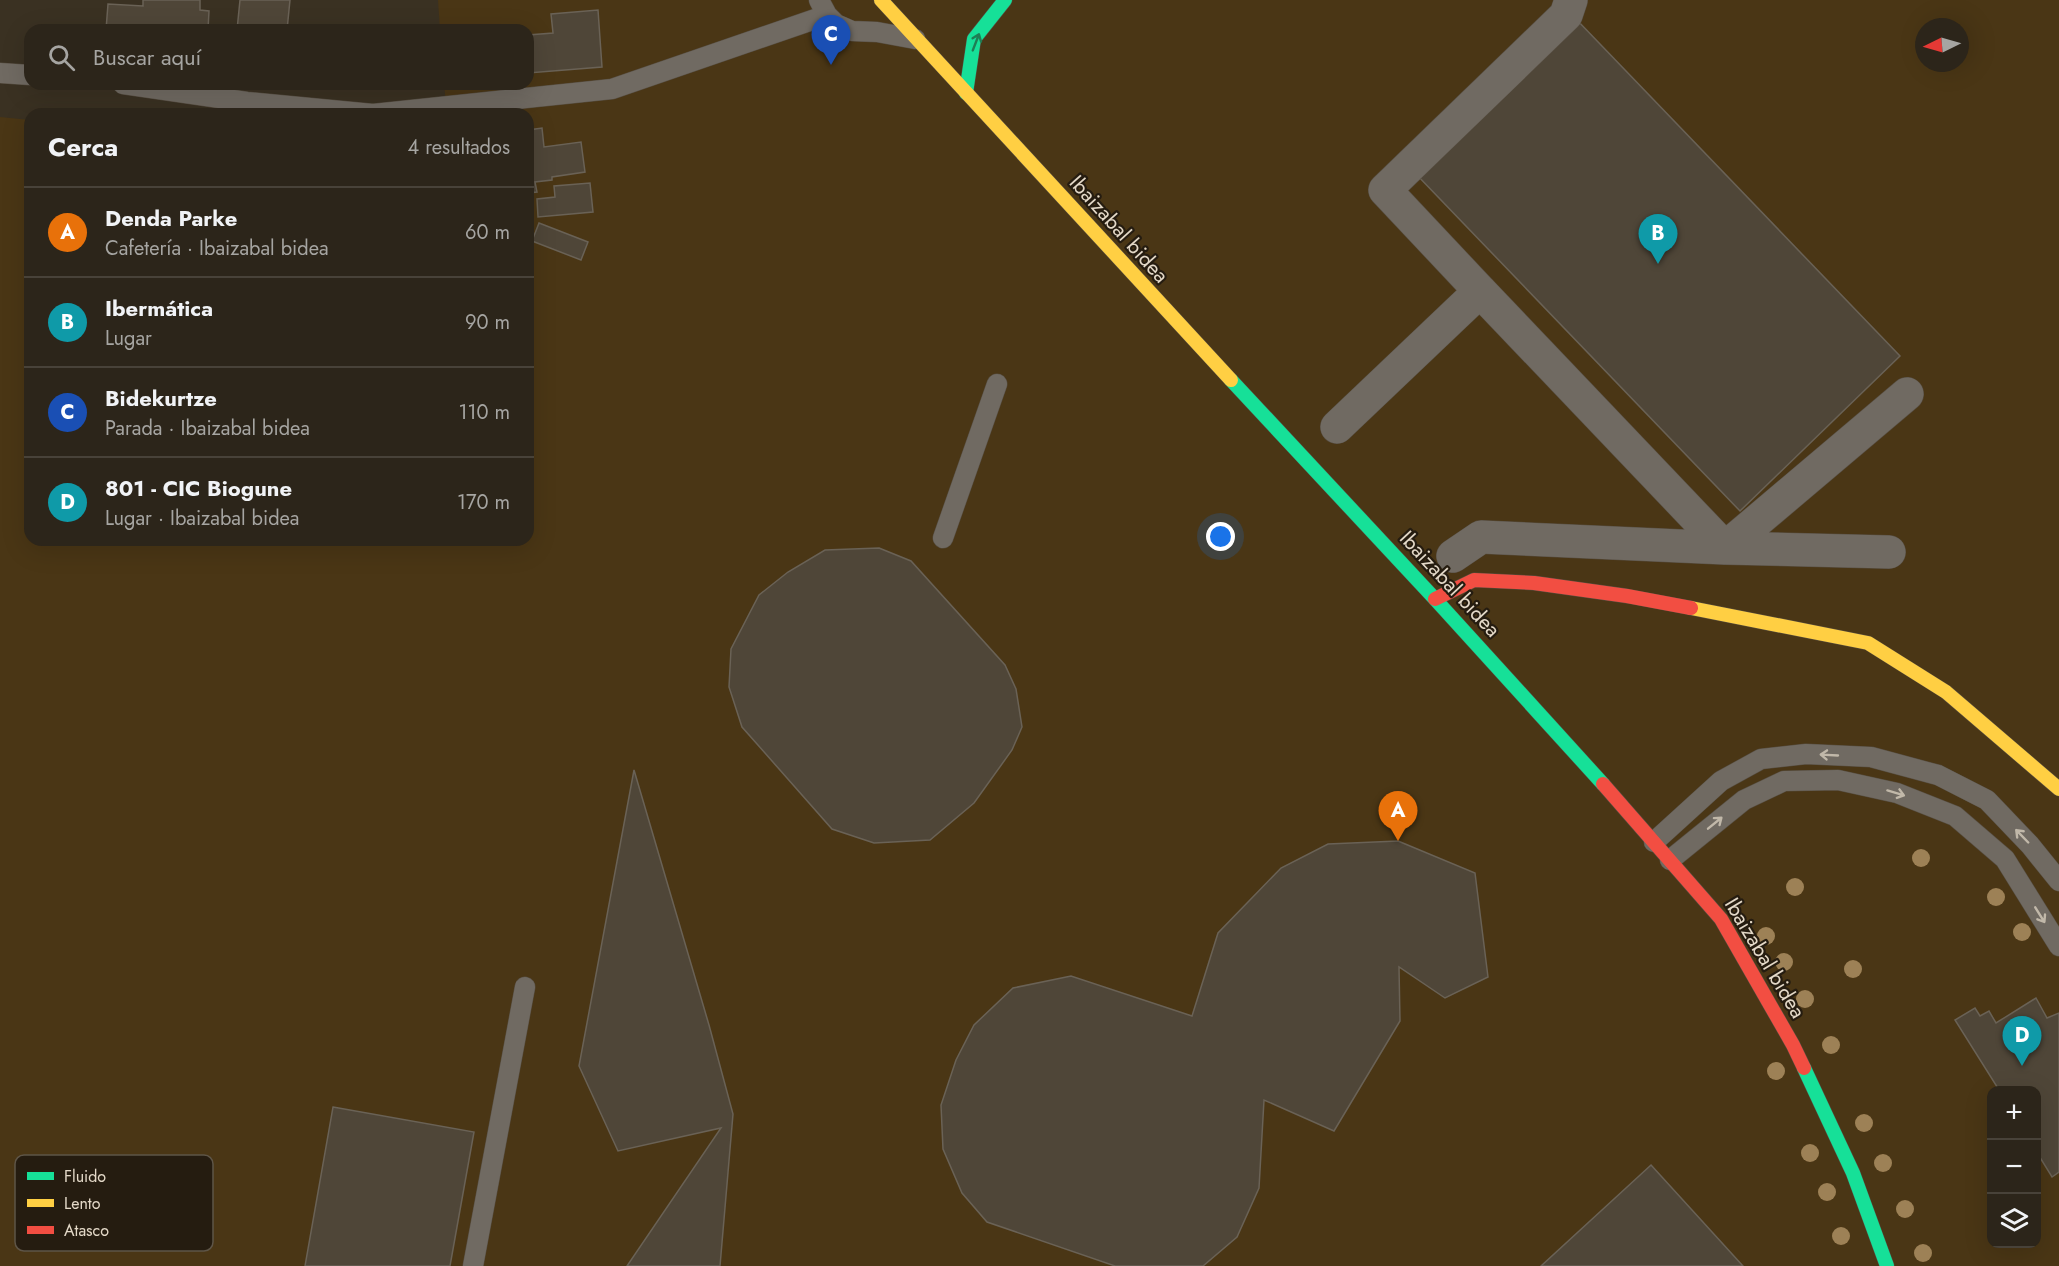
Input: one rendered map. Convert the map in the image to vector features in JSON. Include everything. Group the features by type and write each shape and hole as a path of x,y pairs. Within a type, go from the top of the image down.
{"street":[{"name":"Ibaizabal bidea","path":"881,0 1171,317 1435,599 1654,842 1720,919 1793,1045 1853,1173 1887,1266"},
{"path":"966,93 974,39 1005,0"},
{"path":"1571,0 1566,15 1385,190 1725,548"},
{"path":"1337,427 1480,291"},
{"path":"1725,548 1907,394"},
{"path":"1453,556 1481,537 1725,548 1889,552"},
{"path":"1435,599 1474,580 1534,583 1627,596 1868,643 1946,692 2059,789"}],"lane":[{"path":"430,108 612,89 823,7 836,24 852,31 877,32 916,39"},
{"path":"0,73 24,75"},
{"path":"164,90 310,108"},
{"path":"943,538 997,384"},
{"path":"1654,842 1721,781 1761,759 1806,754 1871,757 1938,775 1987,800 2030,845 2059,881"},
{"path":"1670,860 1744,800 1784,782 1838,780 1897,793 1955,816 2005,859 2059,946"},
{"path":"473,1266 525,987"}],"shaded area":[{"path":"438,0 2059,0 2059,1266 0,1266 0,117 24,119 24,546 534,546 534,108 446,108 445,90 534,90 534,24 440,24"}],"building":[{"path":"143,0 200,0 200,10 209,11 208,24 106,24 108,4 143,6"},
{"path":"240,0 290,0 288,24 238,24"},
{"path":"598,10 602,67 534,73 534,35 553,33 551,14"},
{"path":"1575,18 1900,356 1740,511 1415,173"},
{"path":"542,128 544,147 581,142 585,172 535,182 537,192 534,192 534,129"},
{"path":"590,183 593,212 538,217 537,199 555,197 554,186"},
{"path":"539,223 588,242 581,260 534,242"},
{"path":"879,548 911,561 1005,665 1016,689 1022,727 1012,750 974,803 930,840 874,843 832,829 742,727 729,687 731,649 759,595 788,572 825,550"},
{"path":"634,770 733,1114 720,1266 627,1266 721,1128 618,1151 579,1066"},
{"path":"1398,841 1475,873 1488,977 1445,998 1399,967 1400,1021 1334,1131 1264,1100 1259,1188 1237,1237 1203,1266 1115,1266 987,1222 962,1193 943,1149 941,1105 956,1060 974,1025 1013,988 1071,976 1192,1016 1218,933 1281,868 1328,844"},
{"path":"2036,998 2047,1018 2059,1013 2059,1172 2052,1177 2041,1159 2041,1086 1996,1086 1955,1020 1975,1008 1980,1016 1989,1011 1996,1023"},
{"path":"333,1107 474,1132 450,1266 305,1266"},
{"path":"1651,1165 1743,1266 1541,1266"}],"traffic: fast":[{"path":"966,93 974,39 1005,0"},
{"path":"1231,380 1603,784"},
{"path":"1804,1068 1853,1173 1887,1266"}],"traffic: slow":[{"path":"881,0 1231,380"},
{"path":"1691,608 1868,643 1946,692 2059,789"}],"traffic: jam":[{"path":"1435,599 1474,580 1534,583 1691,608"},
{"path":"1603,784 1721,919 1804,1068"}],"place":[{"name":"Bidekurtze","path":"831,65"},
{"name":"Ibermática","path":"1658,264"},
{"name":"Denda Parke","path":"1398,841"},
{"name":"801 - CIC Biogune","path":"2022,1066"}]}
